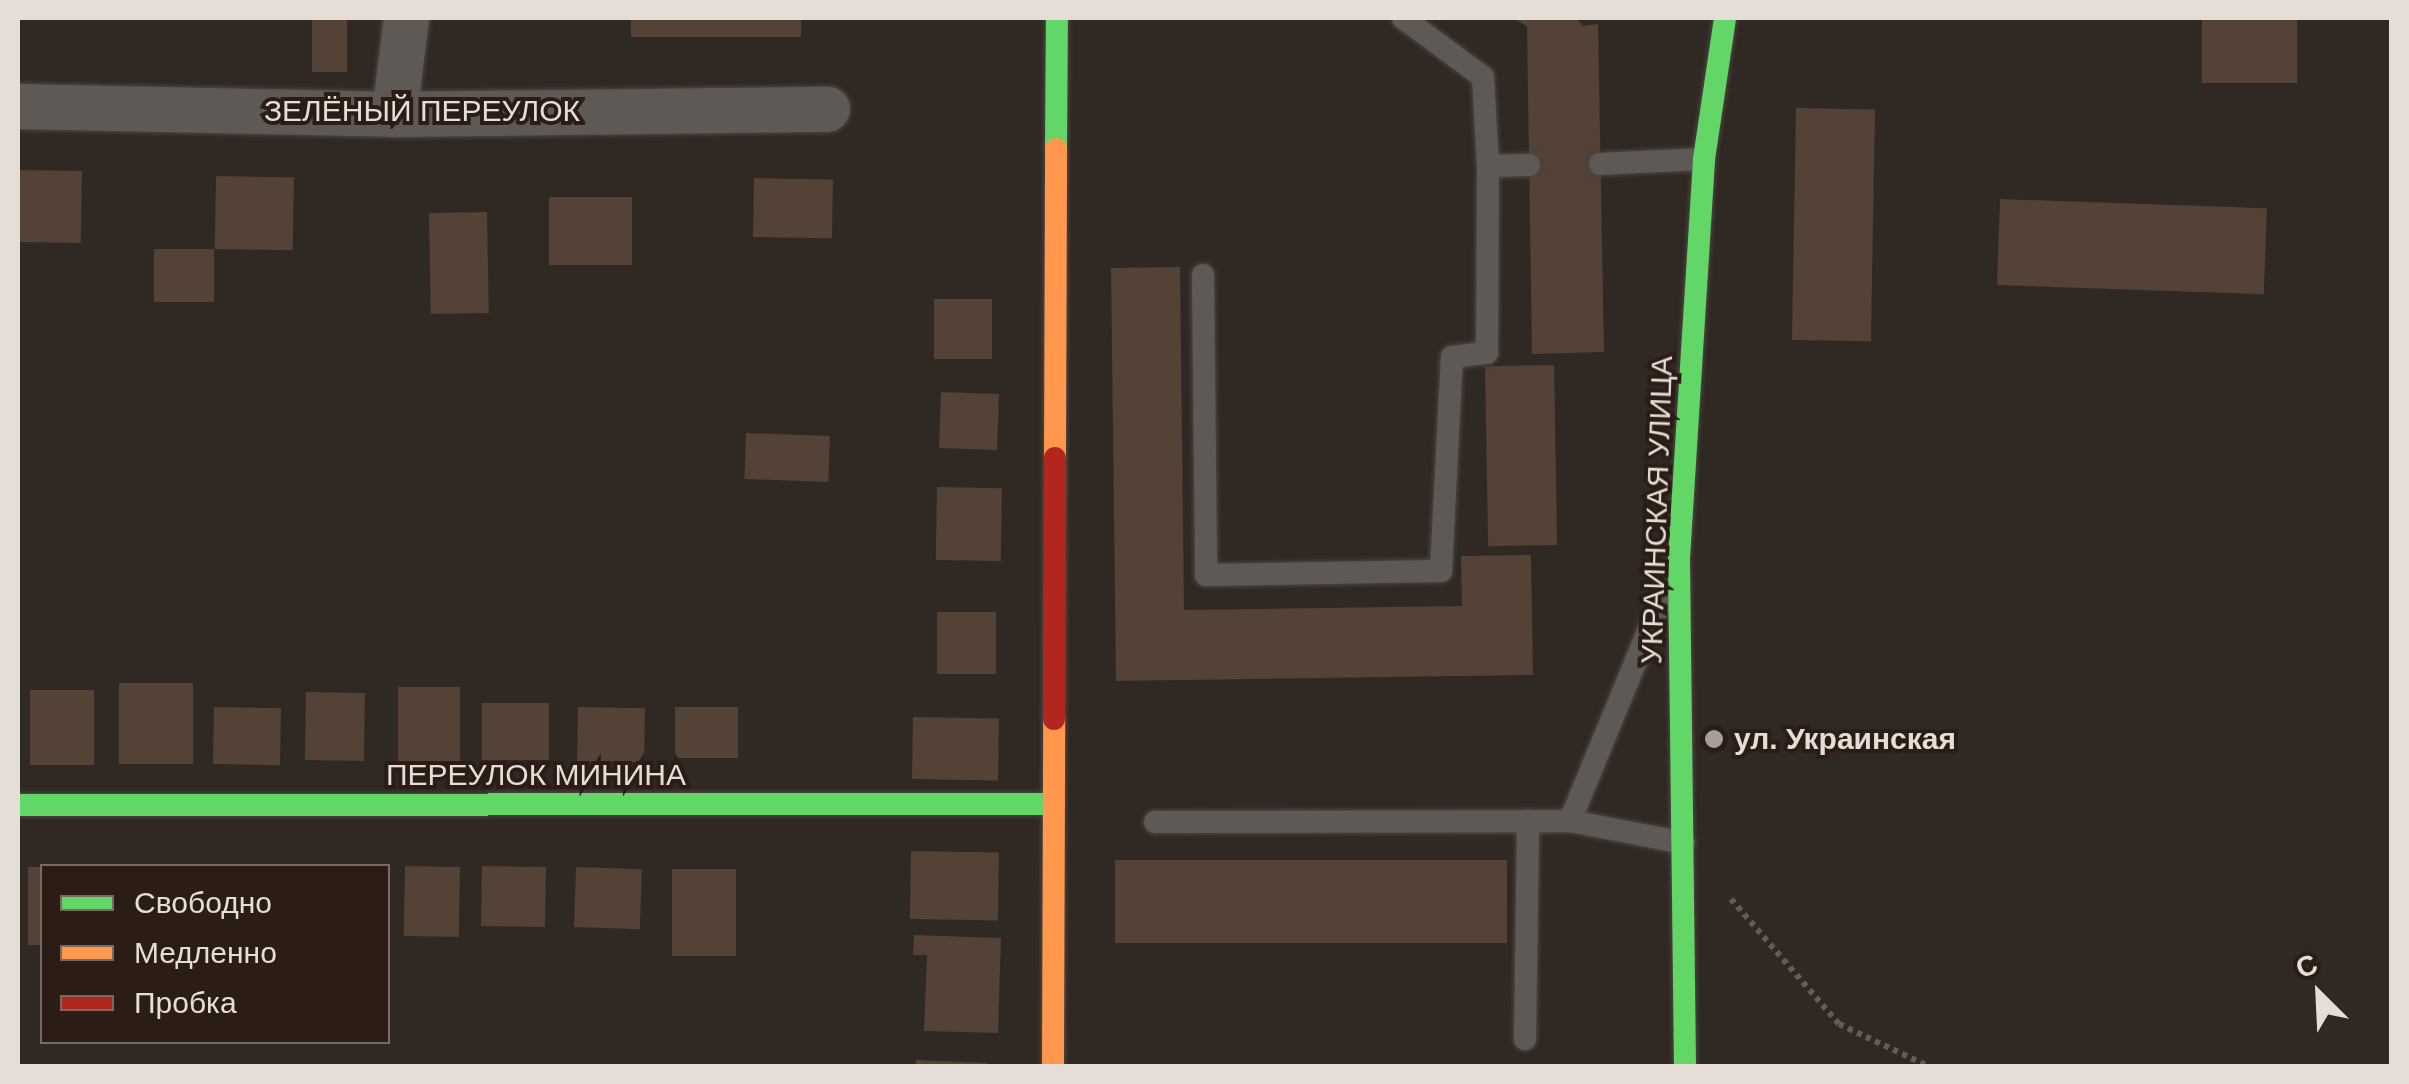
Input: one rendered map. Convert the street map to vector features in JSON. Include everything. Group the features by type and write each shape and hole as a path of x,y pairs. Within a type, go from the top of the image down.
{"street":[{"path":"394,114 406,18"},
{"path":"1053,1066 1057,18"},
{"name":"УКРАИНСКАЯ УЛИЦА","path":"1685,1066 1679,558 1704,159 1724,18"},
{"name":"ЗЕЛЁНЫЙ ПЕРЕУЛОК","path":"18,106 394,114 827,109"},
{"name":"ПЕРЕУЛОК МИНИНА","path":"18,805 1054,804"}],"lane":[{"path":"1204,276 1206,575 1441,571 1452,358 1488,354 1488,166 1483,76 1403,18"},
{"path":"1600,164 1704,159"},
{"path":"1488,166 1529,166"},
{"path":"1570,821 1679,558"},
{"path":"1525,1040 1528,821"},
{"path":"1154,822 1570,821 1684,843"}],"path":[{"path":"1684,843 1839,1024 1928,1066"}],"building":[{"path":"312,18 347,18 347,72 312,72"},
{"path":"631,18 801,18 801,37 631,37"},
{"path":"1512,18 1576,18 1583,26 1598,24 1604,352 1532,354 1527,26"},
{"path":"2202,18 2297,18 2297,83 2202,83"},
{"path":"1796,108 1875,109 1871,341 1792,340"},
{"path":"18,170 82,171 81,243 18,242"},
{"path":"216,176 294,177 293,250 215,249"},
{"path":"754,178 833,179 832,238 753,237"},
{"path":"549,197 632,197 632,265 549,265"},
{"path":"2000,199 2267,208 2264,294 1997,285"},
{"path":"487,212 489,313 431,314 429,213"},
{"path":"154,249 214,249 214,302 154,302"},
{"path":"1180,267 1184,610 1462,606 1461,556 1531,555 1533,675 1116,681 1111,268"},
{"path":"934,299 992,299 992,359 934,359"},
{"path":"1554,365 1557,545 1488,546 1485,366"},
{"path":"941,392 999,394 997,450 939,448"},
{"path":"746,433 830,436 828,482 744,479"},
{"path":"937,487 1002,488 1001,561 936,560"},
{"path":"937,612 996,612 996,674 937,674"},
{"path":"119,683 193,683 193,764 119,764"},
{"path":"398,687 460,687 460,761 398,761"},
{"path":"30,690 94,690 94,765 30,765"},
{"path":"306,692 365,693 364,761 305,760"},
{"path":"482,703 549,703 549,760 482,760"},
{"path":"214,707 281,708 280,765 213,764"},
{"path":"578,707 645,708 644,762 577,761"},
{"path":"675,707 738,707 738,758 675,758"},
{"path":"913,717 999,719 998,780 912,779"},
{"path":"911,851 999,853 998,921 910,919"},
{"path":"1115,860 1507,860 1507,943 1115,943"},
{"path":"405,866 460,867 459,937 404,936"},
{"path":"482,866 546,867 545,927 481,926"},
{"path":"28,867 40,867 40,945 28,945"},
{"path":"576,867 642,869 640,929 574,927"},
{"path":"672,869 736,869 736,956 672,956"},
{"path":"914,935 1001,938 998,1033 924,1031 927,955 913,955"},
{"path":"916,1060 987,1063 915,1066"}],"traffic: fast":[{"path":"1056,149 1057,18"},
{"path":"1685,1066 1679,558 1704,159 1725,18"},
{"path":"18,805 1054,804"}],"traffic: slow":[{"path":"1055,458 1056,149"},
{"path":"1053,1066 1054,719"}],"traffic: jam":[{"path":"1054,719 1055,458"}],"place":[{"name":"ул. Украинская","path":"1714,739"}]}
